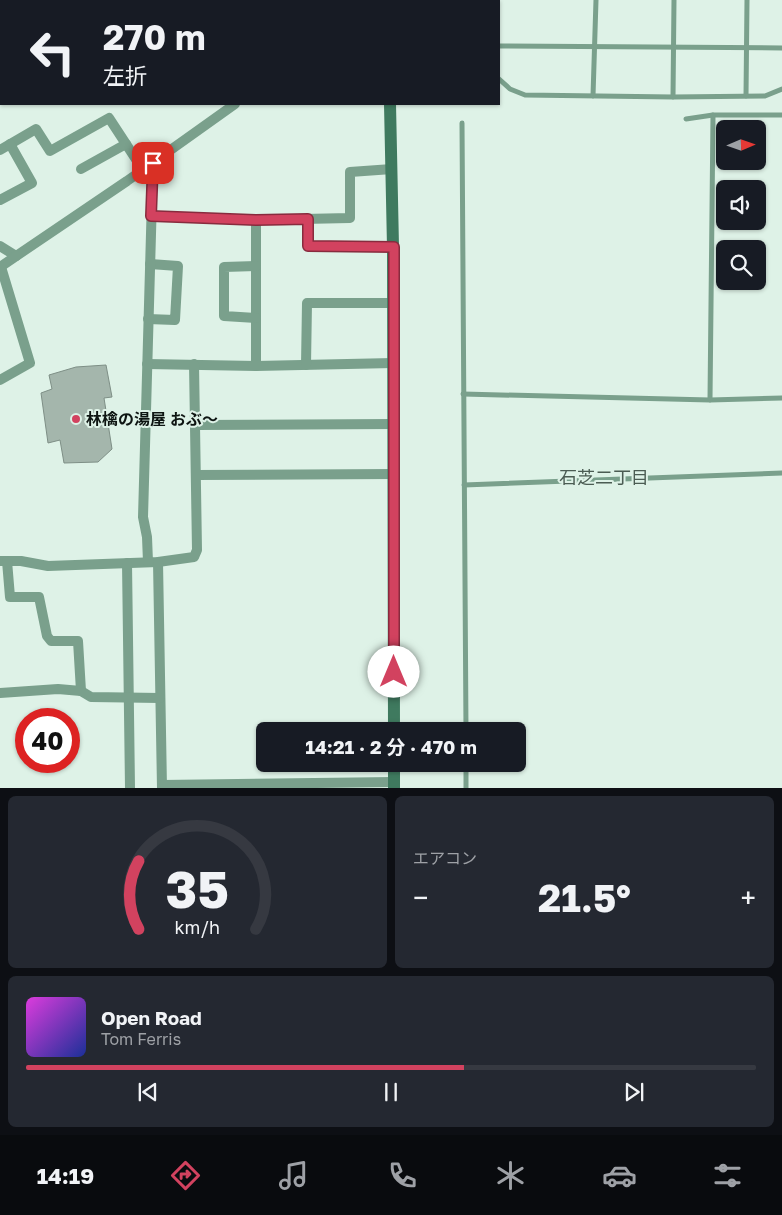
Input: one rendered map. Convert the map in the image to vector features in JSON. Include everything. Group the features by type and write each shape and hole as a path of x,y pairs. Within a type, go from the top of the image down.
{"street":[{"path":"0,380 30,363 1,267 235,105"},
{"path":"390,105 394,247 394,722"},
{"path":"0,150 36,130 50,151 109,118 143,170"},
{"path":"0,200 32,183 10,144"},
{"path":"81,168 126,144"},
{"path":"153,163 142,517 153,562 160,698 162,786 394,785 394,772"},
{"path":"151,216 256,220 350,218 350,172 392,169"},
{"path":"308,219 308,246 394,247"},
{"path":"256,220 256,366"},
{"path":"0,246 16,256"},
{"path":"148,319 175,320 178,266 150,264"},
{"path":"256,266 224,266 224,316 256,318"},
{"path":"306,365 307,303 393,303"},
{"path":"147,364 256,366 393,363"},
{"path":"81,690 78,641 51,641 47,636 39,597 10,597 4,561 21,561 48,566 153,562 194,557 197,550 194,364"},
{"path":"195,425 393,424"},
{"path":"196,475 394,474"},
{"path":"128,563 130,788"},
{"path":"0,693 58,689 81,690 91,697 160,698"}],"lane":[{"path":"593,96 596,0"},
{"path":"673,97 674,0"},
{"path":"746,96 747,0"},
{"path":"500,46 782,48"},
{"path":"500,80 510,89 525,95 765,96 782,89"},
{"path":"686,119 713,115 782,115"},
{"path":"710,400 713,115"},
{"path":"462,123 466,722"},
{"path":"463,394 710,400 782,398"},
{"path":"464,485 782,472"},
{"path":"466,772 466,788"}],"building":[{"name":"林檎の湯屋 おぶ～","path":"106,365 112,397 104,398 112,449 98,462 64,463 60,440 48,443 41,393 52,389 49,375 76,367"}],"place":[{"name":"林檎の湯屋 おぶ～","path":"76,419"}],"district":[{"name":"石芝二丁目","path":"604,477"}],"route":[{"path":"153,163 151,216 256,220 308,219 308,246 394,247 394,672"}]}
